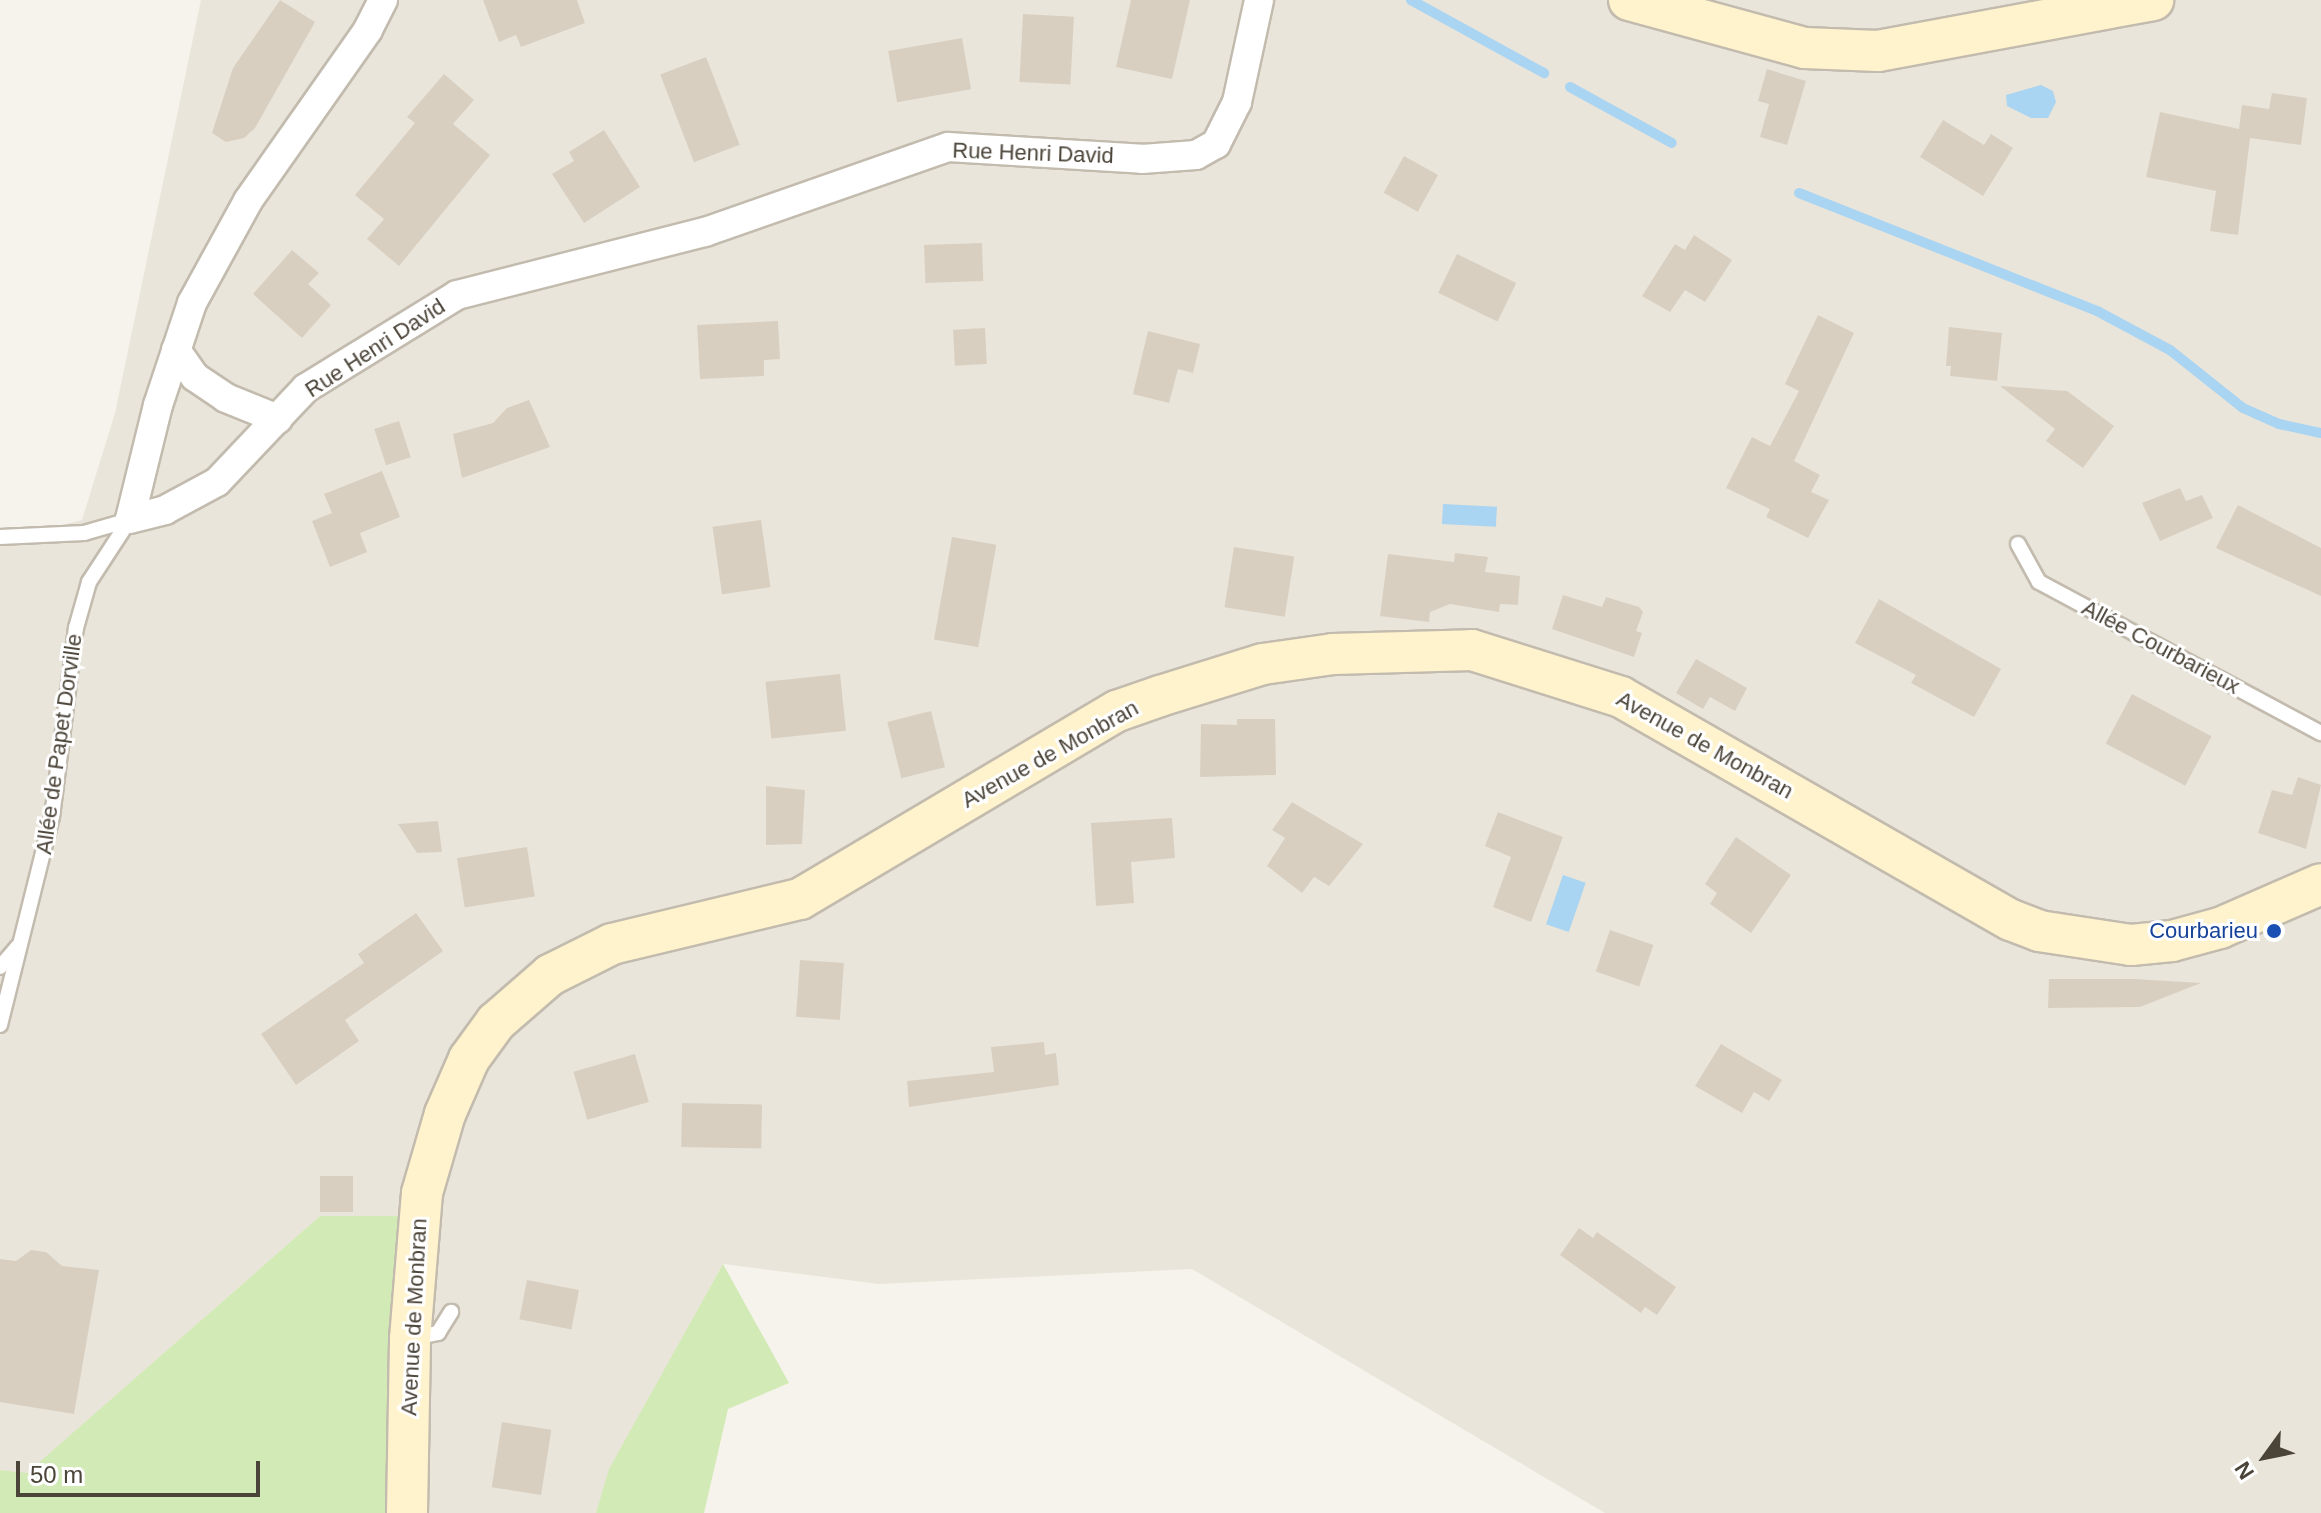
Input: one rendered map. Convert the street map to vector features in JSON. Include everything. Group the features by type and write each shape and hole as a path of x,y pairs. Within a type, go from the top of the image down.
{"street":[{"path":"130,519 176,350 192,303 248,201 368,30 383,0"},
{"name":"Rue Henri David","path":"130,519 165,510 217,482 306,388 457,295 705,232 948,147 1142,159 1196,155 1216,144 1237,102 1259,0"},
{"path":"1629,0 1805,48 1878,51 2153,0"},
{"path":"176,350 195,377 226,398 278,419"},
{"name":"Avenue de Monbran","path":"407,1513 410,1339 422,1193 445,1114 469,1059 496,1022 550,975 612,944 800,899 1117,711 1263,664 1397,649 1472,650 1513,659 1621,697 2011,920 2068,938 2131,945 2172,941 2220,928 2321,884"}],"lane":[{"path":"0,537 84,533 130,519"},
{"name":"Allée de Papet Dorville","path":"0,1025 52,817 76,628 89,582 130,519"},
{"name":"Allée Courbarieux","path":"2018,544 2039,582 2321,733"},
{"path":"0,967 21,943"},
{"path":"410,1339 438,1333 451,1312"}],"shaded area":[{"path":"201,0 2321,0 2321,1513 1605,1513 1192,1269 879,1284 723,1264 610,1469 596,1513 415,1513 320,1216 27,1474 0,1470 0,541 82,520 115,413"}],"green space":[{"path":"320,1216 402,1216 415,1513 0,1513 0,1470 27,1473"},
{"path":"723,1264 789,1383 728,1409 704,1513 596,1513 609,1469"}],"water":[{"path":"2041,85 2053,91 2056,102 2048,118 2031,118 2007,106 2006,95"},
{"path":"1443,504 1497,507 1496,527 1442,524"},
{"path":"1563,875 1586,883 1569,932 1546,924"}],"building":[{"path":"280,0 315,22 255,128 244,138 226,142 212,133 233,68"},
{"path":"483,0 577,0 585,23 521,47 516,35 499,42"},
{"path":"1131,0 1190,0 1172,79 1116,67"},
{"path":"1023,14 1074,17 1070,85 1019,82"},
{"path":"962,38 971,89 897,102 888,51"},
{"path":"706,57 740,145 694,162 660,75"},
{"path":"1767,69 1806,81 1787,145 1760,137 1769,104 1758,101"},
{"path":"444,74 474,100 453,124 490,155 399,266 367,239 384,219 355,195 415,123 407,117"},
{"path":"2272,93 2307,98 2301,145 2250,138 2238,235 2210,231 2216,191 2146,177 2160,112 2239,129 2242,105 2269,109"},
{"path":"1943,120 1984,145 1991,134 2013,148 1983,196 1920,157"},
{"path":"604,130 640,187 584,223 552,174 574,161 569,152"},
{"path":"1404,156 1438,175 1418,212 1384,193"},
{"path":"1694,235 1732,260 1705,302 1685,290 1670,312 1642,296 1675,244 1685,250"},
{"path":"982,243 983,281 925,283 924,245"},
{"path":"292,250 319,273 308,284 331,305 302,338 253,294"},
{"path":"1457,254 1516,283 1497,322 1438,293"},
{"path":"1818,315 1854,333 1794,461 1820,475 1811,492 1829,500 1808,538 1766,517 1770,509 1726,488 1752,437 1770,446 1799,391 1785,384"},
{"path":"778,321 780,359 764,360 764,376 700,379 697,325"},
{"path":"1949,327 2002,333 1997,381 1950,376 1951,366 1946,366"},
{"path":"985,328 987,364 955,366 953,330"},
{"path":"1148,331 1200,344 1193,373 1178,369 1169,403 1133,394"},
{"path":"2000,386 2067,391 2114,426 2083,468 2046,441 2055,429"},
{"path":"529,400 550,447 462,478 453,434 493,423 507,408"},
{"path":"399,421 411,457 386,465 374,429"},
{"path":"382,471 400,517 360,533 367,552 330,567 312,521 332,513 324,494"},
{"path":"2180,488 2186,501 2202,495 2213,518 2160,541 2142,503"},
{"path":"2238,505 2321,548 2321,596 2216,548"},
{"path":"761,520 770,587 722,594 712,527"},
{"path":"952,537 996,545 978,647 934,639"},
{"path":"1234,547 1294,557 1285,617 1224,607"},
{"path":"1455,553 1488,557 1485,572 1520,576 1518,605 1500,604 1499,612 1450,604 1430,612 1429,622 1380,616 1388,554 1454,562"},
{"path":"1563,595 1602,607 1606,597 1639,607 1643,612 1636,631 1642,633 1634,657 1552,629"},
{"path":"1879,599 2001,669 1974,717 1911,683 1916,675 1855,643"},
{"path":"1696,659 1747,688 1735,711 1710,697 1703,709 1676,693"},
{"path":"840,674 846,731 771,739 765,682"},
{"path":"2132,694 2211,736 2185,786 2106,743"},
{"path":"931,711 945,767 901,778 887,722"},
{"path":"1237,719 1275,719 1276,775 1200,777 1201,724 1237,725"},
{"path":"2298,777 2321,785 2306,849 2258,833 2272,790 2292,795"},
{"path":"766,786 805,790 802,844 766,845"},
{"path":"1292,802 1363,844 1329,886 1314,877 1302,893 1267,866 1285,838 1272,830"},
{"path":"1498,812 1563,837 1531,922 1493,907 1511,857 1485,846"},
{"path":"1172,818 1175,858 1131,862 1134,903 1096,906 1091,823"},
{"path":"438,821 442,852 417,853 398,824"},
{"path":"1736,837 1791,875 1751,933 1710,904 1717,893 1705,884"},
{"path":"527,847 535,896 465,907 457,858"},
{"path":"416,913 443,951 345,1020 359,1041 296,1085 261,1034 364,963 358,954"},
{"path":"1610,930 1653,945 1639,987 1596,972"},
{"path":"800,960 844,963 840,1020 796,1017"},
{"path":"2049,979 2201,983 2140,1007 2048,1008"},
{"path":"1044,1042 1045,1055 1056,1053 1059,1085 909,1107 907,1081 994,1072 991,1047"},
{"path":"1721,1044 1782,1080 1769,1101 1754,1092 1742,1113 1695,1086"},
{"path":"635,1054 649,1102 587,1120 573,1072"},
{"path":"682,1103 762,1104 761,1148 681,1147"},
{"path":"320,1176 353,1176 353,1212 320,1212"},
{"path":"1579,1228 1593,1238 1597,1232 1676,1287 1657,1315 1645,1307 1641,1313 1560,1255"},
{"path":"31,1250 46,1252 62,1266 99,1270 74,1414 0,1402 0,1259 16,1261"},
{"path":"527,1280 579,1290 571,1329 519,1319"},
{"path":"502,1422 551,1430 541,1495 492,1487"}],"waterway":[{"path":"1411,0 1544,73"},
{"path":"1570,87 1672,143"},
{"path":"1799,193 2099,312 2170,350 2243,408 2279,424 2321,433"}],"place":[{"name":"Courbarieu","path":"2274,931"}]}
